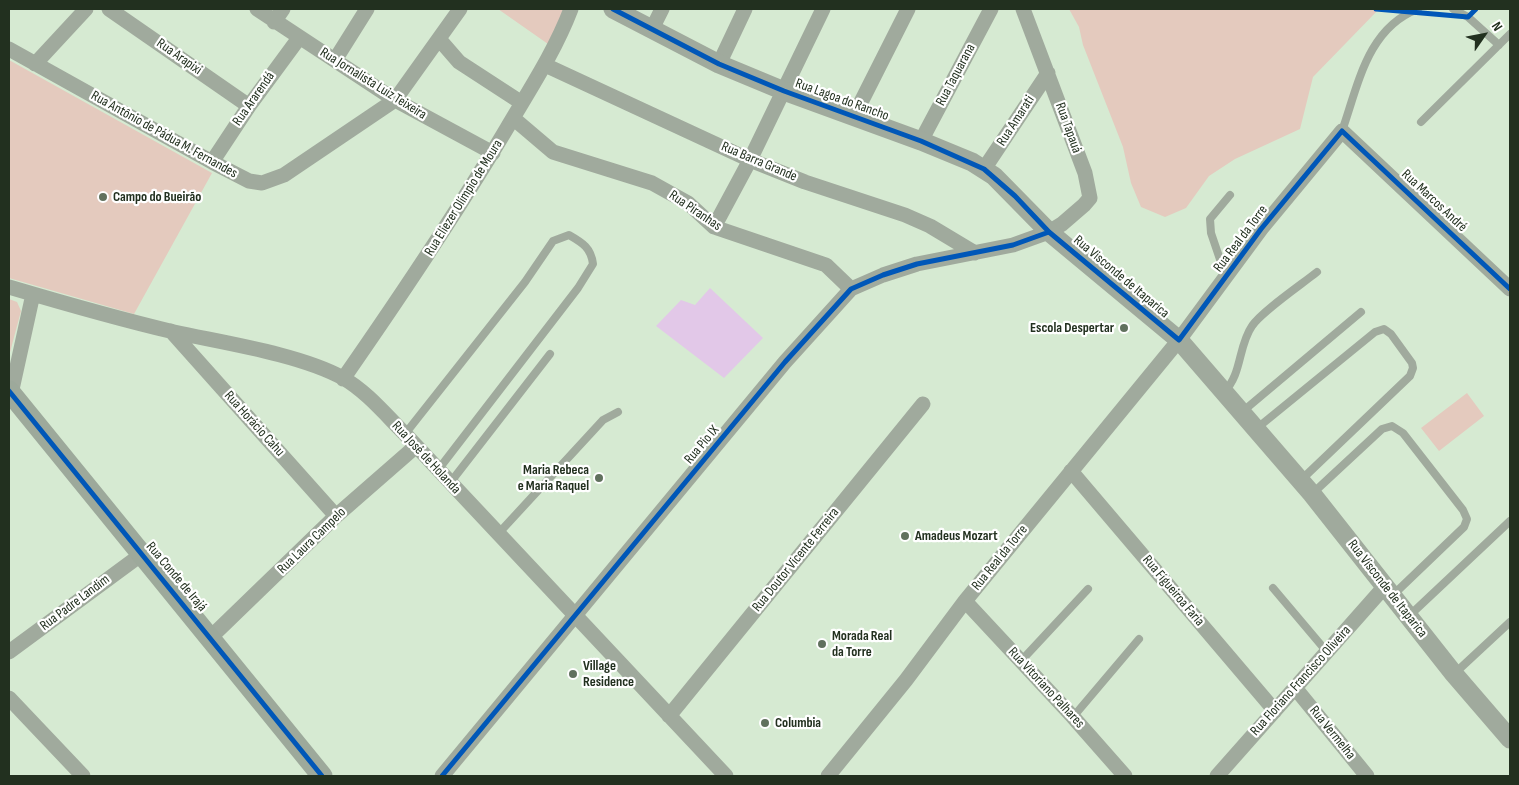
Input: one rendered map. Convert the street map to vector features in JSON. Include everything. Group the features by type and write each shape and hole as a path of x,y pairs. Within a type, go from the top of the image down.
{"main road":[{"name":"Rua Conde de Irajá","path":"10,392 322,776"}],"street":[{"path":"35,64 86,9"},
{"name":"Rua Arapixi","path":"109,9 249,106"},
{"name":"Rua Jornalista Luiz Teixeira","path":"257,9 395,100 493,153"},
{"path":"274,22 283,9"},
{"path":"335,60 367,9"},
{"path":"395,100 460,9"},
{"name":"Rua Eliezer Olímpio de Moura","path":"343,378 418,272 493,153 545,66 561,36 572,9"},
{"name":"Rua Lagoa do Rancho","path":"613,9 719,64 784,91 921,141 984,169 1015,196 1049,232"},
{"path":"652,29 662,9"},
{"path":"719,64 745,9"},
{"path":"714,227 750,160 823,9"},
{"path":"854,116 908,9"},
{"name":"Rua Taquarana","path":"921,141 991,9"},
{"name":"Rua Tapauá","path":"1023,9 1085,174 1090,198 1084,206 1049,232"},
{"name":"Rua Ararendá","path":"212,162 249,106 299,38"},
{"path":"439,39 459,62 522,103"},
{"name":"Rua Antônio de Pádua M. Fernandes","path":"9,49 212,162 249,181 262,183 284,175 395,100"},
{"name":"Rua Barra Grande","path":"545,66 750,160 805,182 905,215 930,226 975,253"},
{"name":"Rua Amarati","path":"984,169 1048,72"},
{"name":"Rua Piranhas","path":"513,118 553,152 652,183 688,203 714,227 826,265 851,289"},
{"name":"Rua Real da Torre","path":"828,776 906,680 965,601 1179,340 1261,229 1342,131"},
{"name":"Rua Marcos André","path":"1342,131 1510,289"},
{"name":"Rua Pio IX","path":"442,776 785,362 851,289 883,275 916,264 1013,245 1049,232"},
{"name":"Rua Visconde de Itaparica","path":"1049,232 1179,340 1306,488 1390,590 1454,674 1510,739"},
{"name":"Rua José de Holanda","path":"9,287 171,331 286,358 314,366 343,378 372,402 405,434 415,447 726,776"},
{"path":"10,392 32,294"},
{"name":"Rua Horácio Cahu","path":"171,331 336,516"},
{"name":"Rua Doutor Vicente Ferreira","path":"669,716 923,404"},
{"name":"Rua Laura Campelo","path":"211,638 336,516 415,447"},
{"name":"Rua Figueiroa Faria","path":"1071,471 1275,711"},
{"name":"Rua Padre Landim","path":"9,652 142,554"},
{"name":"Rua Floriano Francisco Oliveira","path":"1217,776 1327,652 1390,590"},
{"name":"Rua Vitoriano Palhares","path":"965,601 1074,717 1125,776"},
{"name":"Rua Vermelha","path":"1296,689 1367,776"},
{"path":"9,698 83,776"}],"lane":[{"path":"1342,131 1362,72 1378,39 1394,22 1418,9"},
{"path":"1453,9 1468,17 1499,45"},
{"path":"1421,122 1510,34"},
{"path":"1226,277 1211,233 1210,218 1230,195"},
{"path":"405,434 525,282 553,241 569,235 584,244 591,252 593,264 578,288 438,470"},
{"path":"1224,392 1232,384 1244,341 1253,324 1317,272"},
{"path":"1242,412 1361,312"},
{"path":"1256,429 1374,332 1384,329 1391,334 1412,363 1413,368 1410,376 1306,488"},
{"path":"450,483 550,354"},
{"path":"498,534 603,420 618,412"},
{"path":"1306,488 1382,429 1392,426 1403,433 1463,510 1467,519 1464,527 1390,590"},
{"path":"1409,616 1510,521"},
{"path":"1273,588 1327,652"},
{"path":"1021,661 1088,589"},
{"path":"1454,674 1510,622"},
{"path":"1074,717 1139,638"}],"shaded area":[{"path":"498,9 566,9 548,44"},
{"path":"1069,9 1379,9 1313,77 1300,129 1235,159 1209,176 1186,208 1165,217 1141,207 1131,183 1123,147 1083,45 1079,27"},
{"name":"Campo do Bueirão","path":"9,60 212,173 134,314 9,278"},
{"path":"710,288 763,338 724,378 656,326 681,300 695,305"},
{"path":"9,299 17,302 21,311 9,356"},
{"path":"1467,393 1484,416 1439,451 1421,428"}],"cycle path":[{"path":"613,9 719,64 784,91 921,141 984,169 1015,196 1049,232 1179,340 1261,229 1342,131 1510,289"},
{"path":"1376,9 1468,17 1476,9"},
{"path":"442,776 785,362 851,289 883,275 917,264 1013,245 1049,232"},
{"path":"9,391 322,776"}],"place":[{"name":"Campo do Bueirão","path":"103,197"},
{"name":"Escola Despertar","path":"1124,328"},
{"name":"Maria Rebeca e Maria Raquel","path":"599,478"},
{"name":"Amadeus Mozart","path":"905,536"},
{"name":"Morada Real da Torre","path":"822,644"},
{"name":"Village Residence","path":"573,674"},
{"name":"Columbia","path":"765,723"}]}
